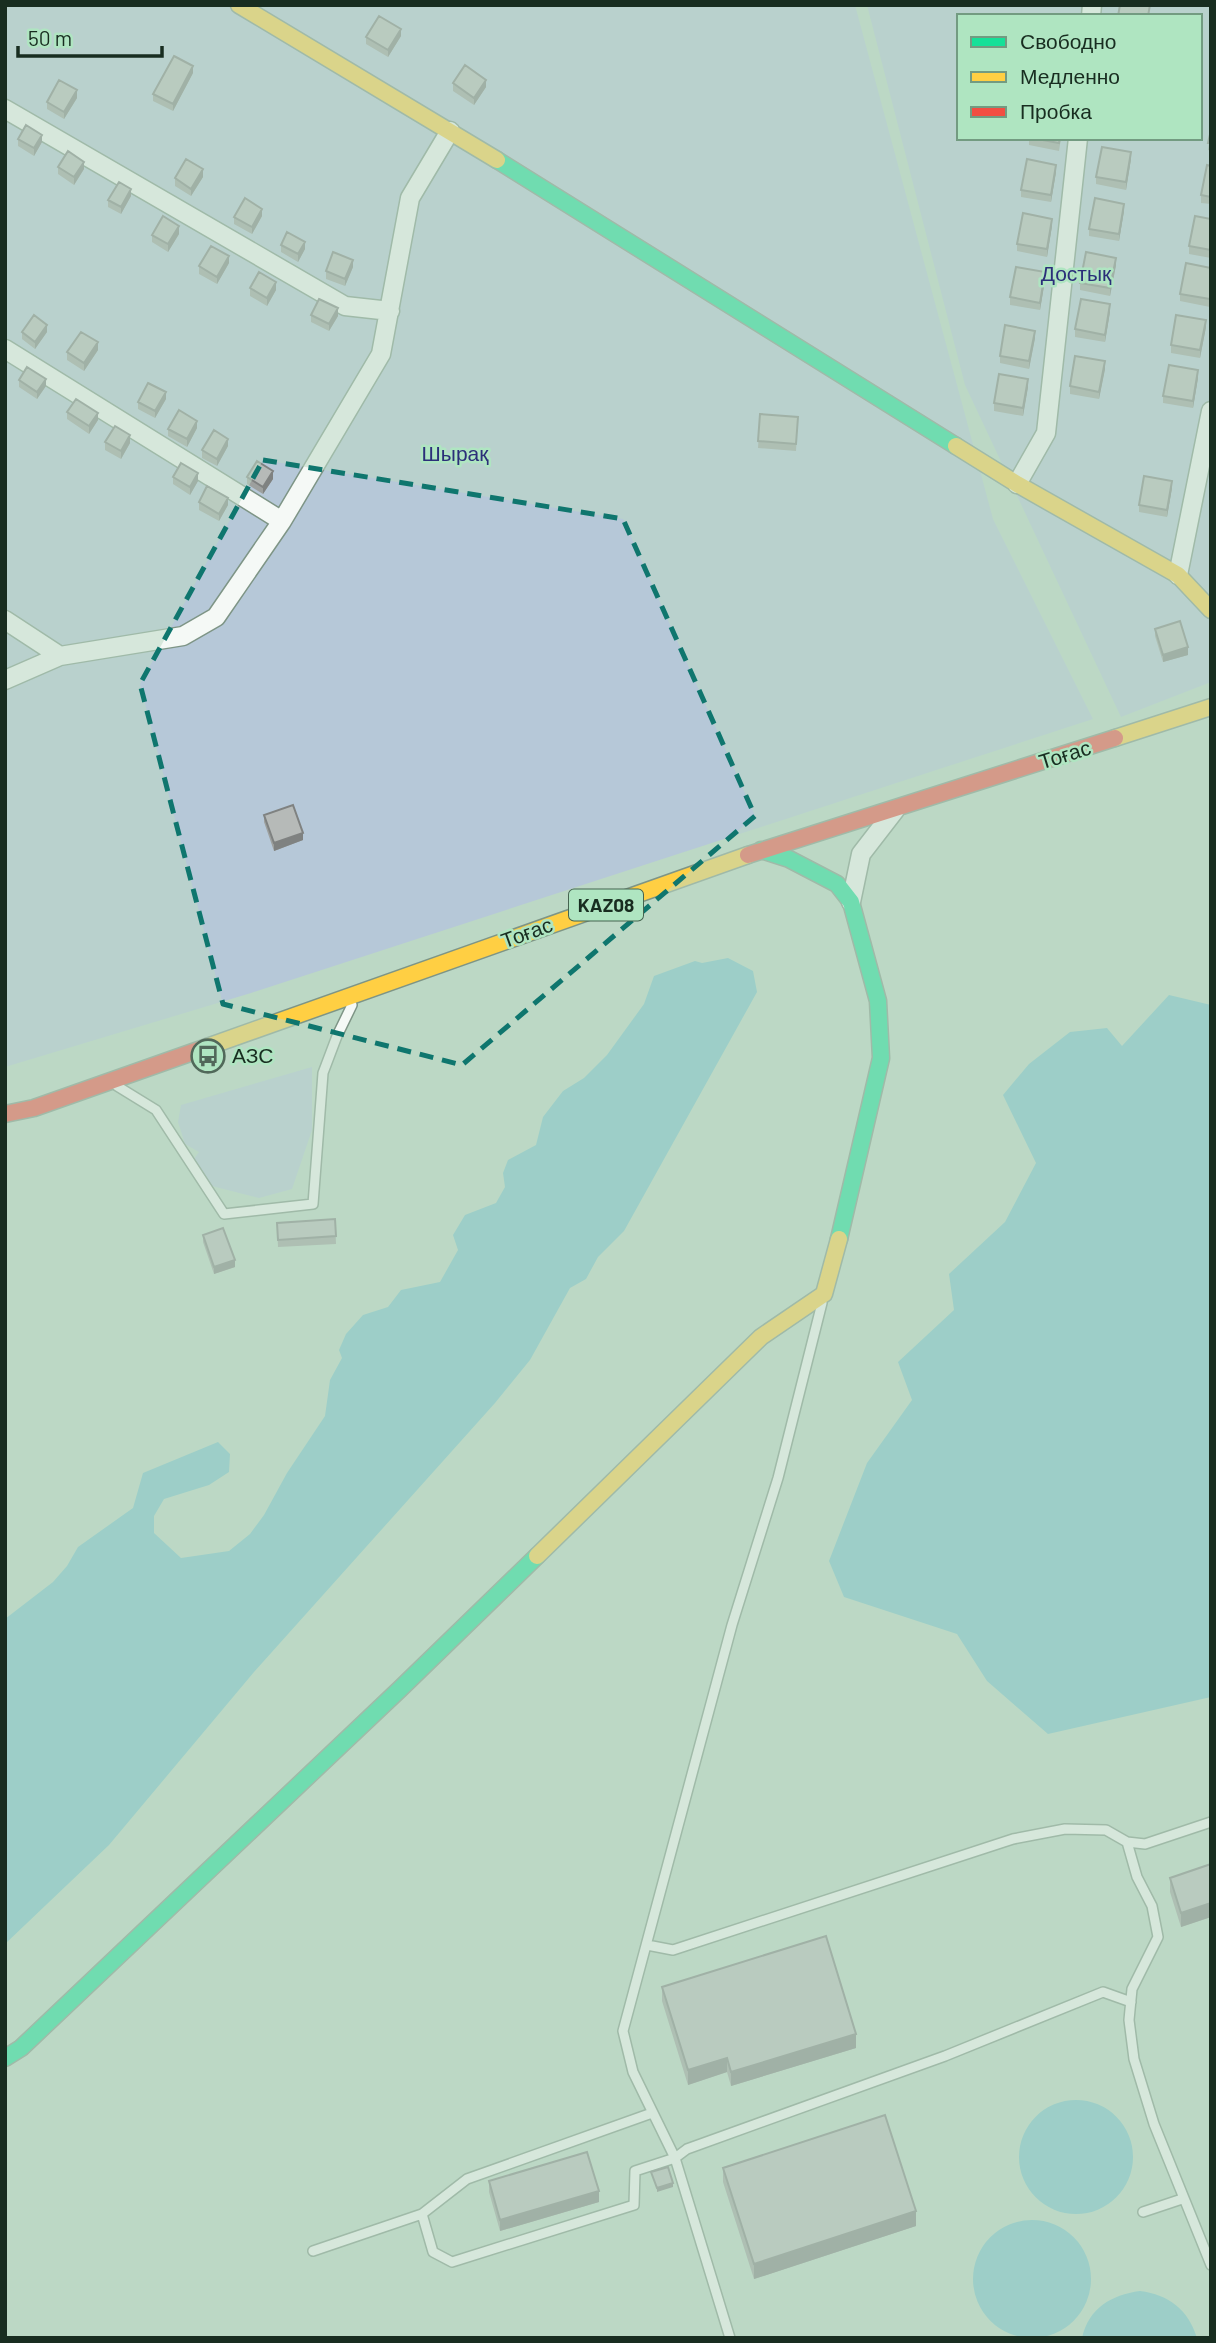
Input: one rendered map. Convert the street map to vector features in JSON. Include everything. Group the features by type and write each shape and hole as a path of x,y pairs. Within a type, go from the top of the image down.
{"main road":[{"path":"239,5 450,131 1017,484 1178,575 1209,605"},
{"name":"Тоғас","path":"5,1114 34,1108 761,850 1211,707"},
{"path":"5,2058 21,2048 400,1689 761,1337 824,1294 881,1058 878,1002 851,902 837,884 789,859 761,850"}],"street":[{"path":"5,109 345,306 390,311"},
{"path":"5,680 60,656 183,636 216,617 282,521 380,354 410,198 450,131"},
{"path":"1017,484 1046,433 1078,140"},
{"path":"5,349 282,521"},
{"path":"1178,575 1211,411"},
{"path":"5,620 60,656"},
{"path":"851,902 861,854 898,807"}],"lane":[{"path":"110,1081 156,1110 224,1214 313,1204 323,1073 358,993"},
{"path":"730,2338 675,2158 633,2071 623,2031 732,1625 778,1478 824,1294"},
{"path":"647,1945 673,1950 1013,1839 1065,1829 1106,1830 1128,1842 1145,1844 1211,1822"},
{"path":"1128,1842 1137,1877 1152,1906 1158,1937 1132,1989 1129,2020 1134,2059 1154,2124 1182,2199 1211,2265"},
{"path":"422,2214 433,2252 452,2262 634,2205 635,2171 675,2158 687,2149 945,2056 1102,1992 1131,2002"},
{"path":"313,2251 422,2214 467,2179 652,2113"},
{"path":"1143,2212 1182,2199"}],"highlighted area":[{"path":"263,460 623,519 755,816 462,1065 223,1004 140,684"}],"green space":[{"name":"Шырақ","path":"5,5 855,5 993,519 1093,719 251,993 5,1067"},
{"name":"Достық","path":"867,5 1211,5 1211,682 1121,717 965,385"},
{"path":"312,1067 312,1130 292,1189 259,1198 212,1186 194,1159 199,1152 185,1144 178,1122 181,1105"}],"water":[{"path":"728,958 753,971 757,992 624,1231 598,1257 586,1279 570,1288 530,1360 495,1403 254,1672 109,1845 5,1944 5,1619 53,1582 78,1547 133,1508 143,1473 218,1442 230,1454 229,1472 209,1485 164,1499 154,1516 154,1533 181,1558 229,1551 250,1534 325,1416 330,1380 342,1358 339,1350 346,1334 363,1315 388,1307 401,1290 440,1282 458,1250 453,1235 465,1215 496,1203 505,1187 503,1173 508,1160 536,1145 543,1117 563,1091 584,1078 607,1055 644,1004 654,976 695,961 702,963"},
{"path":"1169,995 1211,1005 1211,1697 1048,1734 987,1681 957,1634 844,1597 829,1561 867,1463 912,1400 898,1362 954,1310 949,1274 1005,1222 1036,1163 1003,1095 1029,1064 1070,1032 1107,1028 1122,1046"},
{"path":"1076,2100 1098,2105 1116,2117 1128,2135 1133,2157 1128,2179 1116,2197 1098,2209 1076,2214 1054,2209 1036,2197 1024,2179 1019,2157 1024,2135 1036,2117 1054,2105"},
{"path":"1032,2220 1055,2225 1074,2237 1086,2256 1091,2279 1086,2302 1074,2321 1055,2333 1032,2338 1009,2333 990,2321 978,2302 973,2279 978,2256 990,2237 1009,2225"},
{"path":"1140,2291 1160,2296 1176,2305 1183,2311 1197,2338 1082,2338 1090,2319 1103,2305 1120,2296"}],"building":[{"path":"1120,5 1150,5 1148,14 1118,14"},
{"path":"379,16 401,29 388,50 366,37"},
{"path":"174,56 193,66 173,104 153,94"},
{"path":"465,65 486,80 474,98 453,83"},
{"path":"59,80 77,90 64,112 47,102"},
{"path":"26,125 42,135 34,148 18,139"},
{"path":"1102,147 1131,152 1126,182 1096,177"},
{"path":"68,151 84,162 74,177 58,167"},
{"path":"186,159 203,169 191,189 175,178"},
{"path":"1027,159 1056,165 1051,195 1021,190"},
{"path":"1207,165 1211,166 1211,197 1201,195"},
{"path":"119,182 131,189 121,207 108,200"},
{"path":"245,198 262,209 252,227 234,217"},
{"path":"1095,198 1124,204 1119,234 1089,229"},
{"path":"1023,213 1052,219 1047,249 1017,244"},
{"path":"163,216 179,226 168,244 152,235"},
{"path":"1195,216 1211,219 1211,250 1189,246"},
{"path":"287,232 305,242 298,254 281,245"},
{"path":"211,246 229,256 217,277 199,266"},
{"path":"333,252 353,260 345,279 326,271"},
{"path":"1086,252 1116,258 1110,288 1080,283"},
{"path":"1186,263 1211,268 1210,299 1180,294"},
{"path":"1016,267 1045,272 1040,303 1010,297"},
{"path":"259,272 276,282 267,298 250,288"},
{"path":"319,299 338,308 329,324 311,315"},
{"path":"1081,299 1110,304 1105,335 1075,329"},
{"path":"34,315 47,325 35,342 22,332"},
{"path":"1176,315 1206,320 1200,350 1171,345"},
{"path":"1005,325 1035,331 1029,361 1000,356"},
{"path":"81,332 98,342 84,363 67,352"},
{"path":"1075,356 1105,361 1099,392 1070,386"},
{"path":"1169,365 1198,370 1193,401 1163,396"},
{"path":"27,367 46,379 37,392 19,380"},
{"path":"999,374 1028,379 1023,408 994,403"},
{"path":"148,383 166,392 155,411 138,402"},
{"path":"76,399 98,413 89,426 67,412"},
{"path":"179,410 197,421 187,439 168,429"},
{"path":"760,414 798,417 796,444 758,441"},
{"path":"115,426 130,435 121,451 105,442"},
{"path":"214,430 228,439 217,459 202,450"},
{"path":"257,461 273,471 263,487 247,477"},
{"path":"181,463 198,473 190,487 173,477"},
{"path":"1144,476 1172,481 1167,510 1139,505"},
{"path":"207,486 228,498 219,514 199,502"},
{"path":"1180,621 1188,647 1163,655 1155,629"},
{"path":"293,805 303,833 274,843 264,815"},
{"path":"335,1219 336,1236 278,1240 277,1223"},
{"path":"223,1228 235,1260 214,1267 203,1235"},
{"path":"1211,1864 1211,1903 1181,1913 1170,1878"},
{"path":"826,1936 856,2034 731,2072 727,2058 688,2070 662,1987"},
{"path":"885,2115 916,2211 754,2264 723,2168"},
{"path":"587,2152 599,2191 500,2220 489,2181"},
{"path":"668,2167 673,2183 657,2188 651,2172"}],"traffic: fast":[{"path":"497,160 956,446"},
{"path":"761,850 789,859 837,884 851,902 878,1001 881,1058 839,1239"},
{"path":"5,2058 21,2048 537,1556"}],"traffic: slow":[{"path":"239,5 497,160"},
{"path":"956,446 1017,484 1178,575 1211,610"},
{"path":"1115,738 1211,707"},
{"path":"207,1047 748,855"},
{"path":"537,1556 761,1337 824,1294 839,1239"}],"traffic: jam":[{"path":"748,855 1115,738"},
{"path":"5,1114 34,1108 207,1047"}],"place":[{"name":"АЗС","path":"208,1056"}]}
